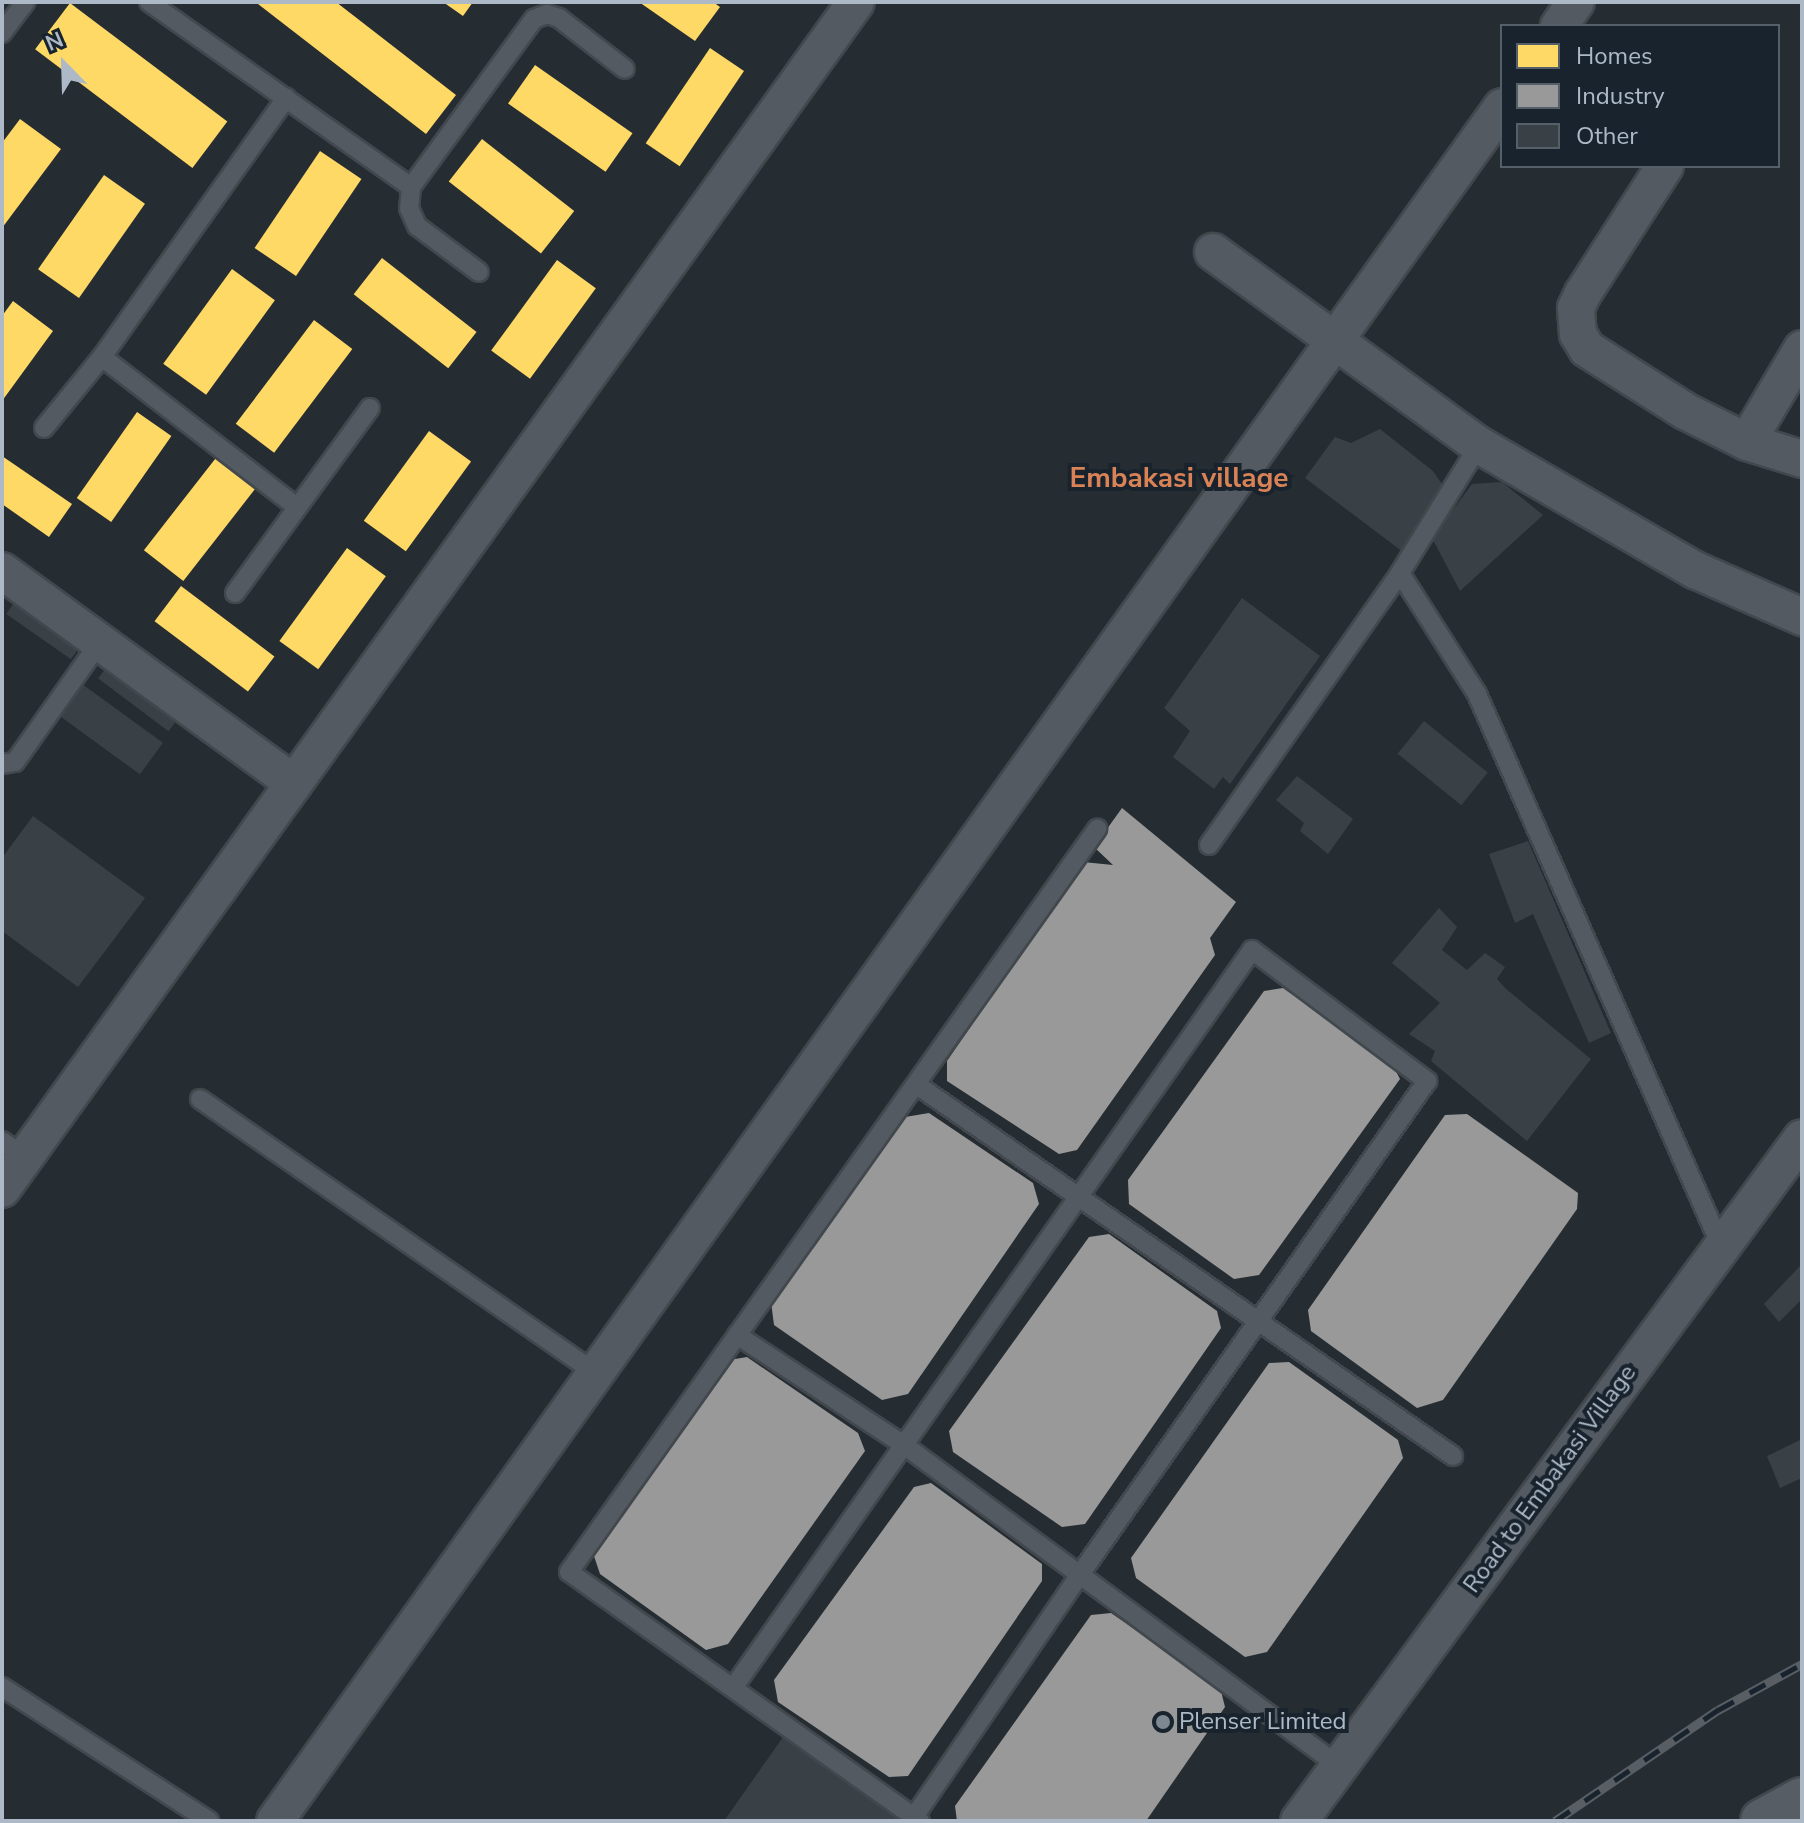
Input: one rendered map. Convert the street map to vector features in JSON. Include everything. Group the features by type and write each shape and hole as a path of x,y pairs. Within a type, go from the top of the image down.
{"main road":[{"path":"1763,1821 1802,1800"}],"street":[{"path":"2,1189 14,1150 294,783 856,2"},
{"path":"1560,24 1576,2"},
{"path":"275,1821 1337,342 1500,110"},
{"path":"1664,168 1583,293 1574,321 1587,349 1685,411 1747,442 1802,459"},
{"path":"1213,252 1479,445 1695,570 1802,617"},
{"path":"1747,442 1802,349"},
{"path":"2,571 294,783"},
{"name":"Road to Embakasi Village","path":"1299,1821 1802,1138"}],"lane":[{"path":"2,33 25,2"},
{"path":"149,2 411,187"},
{"path":"479,272 417,226 409,208 411,187 534,19 547,14 559,18 625,69"},
{"path":"44,428 102,357 286,98"},
{"path":"102,357 297,507"},
{"path":"235,593 370,408"},
{"path":"1209,845 1400,573 1479,445"},
{"path":"1400,573 1477,694 1721,1246"},
{"path":"2,764 15,762 100,642"},
{"path":"733,1688 1252,950 1427,1081 1081,1573 917,1819 569,1572 1097,829"},
{"path":"917,1085 1257,1324 1453,1456"},
{"path":"200,1099 596,1373"},
{"path":"737,1335 904,1445 1339,1766"},
{"path":"2,1687 209,1821"}],"building: Homes":[{"path":"336,2 456,95 426,134 258,4"},
{"path":"443,2 473,2 463,16"},
{"path":"639,2 713,2 720,7 695,41"},
{"path":"70,3 227,122 192,168 35,49"},
{"path":"710,48 744,71 680,166 646,143"},
{"path":"535,65 632,133 606,172 508,104"},
{"path":"20,119 61,149 2,228 2,143"},
{"path":"482,139 574,211 541,254 449,182"},
{"path":"320,151 361,179 296,276 255,248"},
{"path":"104,175 145,204 79,298 38,269"},
{"path":"382,258 477,332 448,368 354,294"},
{"path":"557,260 596,288 530,379 491,351"},
{"path":"232,269 275,300 206,395 163,364"},
{"path":"13,301 53,331 2,401 2,316"},
{"path":"314,320 352,349 274,453 236,424"},
{"path":"137,412 171,436 111,522 77,498"},
{"path":"429,431 471,462 406,551 364,521"},
{"path":"219,454 258,485 183,581 144,550"},
{"path":"2,456 72,504 49,537 2,504"},
{"path":"347,548 386,576 318,669 279,641"},
{"path":"181,586 274,656 248,692 155,621"}],"building: Industry":[{"path":"1122,808 1236,902 1210,938 1215,955 1077,1150 1059,1154 947,1081 947,1061 1083,862 1113,865 1094,847"},
{"path":"1283,988 1391,1062 1400,1079 1259,1275 1234,1279 1129,1204 1128,1180 1264,991"},
{"path":"929,1113 1033,1183 1039,1204 908,1394 882,1400 774,1325 771,1302 905,1117"},
{"path":"1467,1114 1578,1193 1577,1209 1443,1400 1417,1408 1311,1331 1308,1310 1445,1115"},
{"path":"1109,1234 1217,1311 1221,1328 1085,1524 1062,1527 953,1452 949,1431 1089,1237"},
{"path":"747,1357 858,1433 865,1451 728,1644 706,1650 600,1574 592,1550 729,1360"},
{"path":"1289,1362 1398,1440 1403,1458 1267,1652 1245,1657 1136,1578 1131,1558 1269,1363"},
{"path":"931,1483 1042,1564 1042,1581 908,1776 889,1777 778,1702 774,1680 914,1487"},
{"path":"1111,1613 1220,1687 1225,1707 1146,1821 957,1821 955,1806 1091,1615"}],"building: Other":[{"path":"1380,429 1433,471 1442,484 1403,552 1305,478 1335,437 1351,443"},
{"path":"1502,482 1543,515 1460,591 1432,538 1472,484"},
{"path":"1242,598 1320,656 1230,784 1223,777 1214,789 1173,757 1190,731 1164,708"},
{"path":"16,600 81,645 71,659 6,614"},
{"path":"109,664 179,717 168,731 98,678"},
{"path":"82,684 163,743 140,774 59,716"},
{"path":"1424,721 1488,773 1461,805 1398,754"},
{"path":"1297,776 1353,819 1328,854 1300,831 1304,823 1276,800"},
{"path":"33,816 145,898 78,987 2,931 2,858"},
{"path":"1528,841 1611,1033 1589,1043 1533,914 1515,923 1489,854"},
{"path":"1439,908 1457,927 1442,950 1467,970 1485,953 1505,967 1497,979 1505,988 1591,1059 1527,1141 1431,1061 1435,1051 1409,1034 1440,1003 1392,963"},
{"path":"1800,1266 1802,1299 1779,1322 1764,1304"},
{"path":"1802,1439 1802,1478 1780,1488 1767,1456"},
{"path":"783,1737 905,1821 724,1821"}],"railway":[{"path":"1555,1821 1718,1710 1802,1664"}],"place":[{"name":"Plenser Limited","path":"1163,1722"}],"district":[{"name":"Embakasi village","path":"1179,478"}]}
